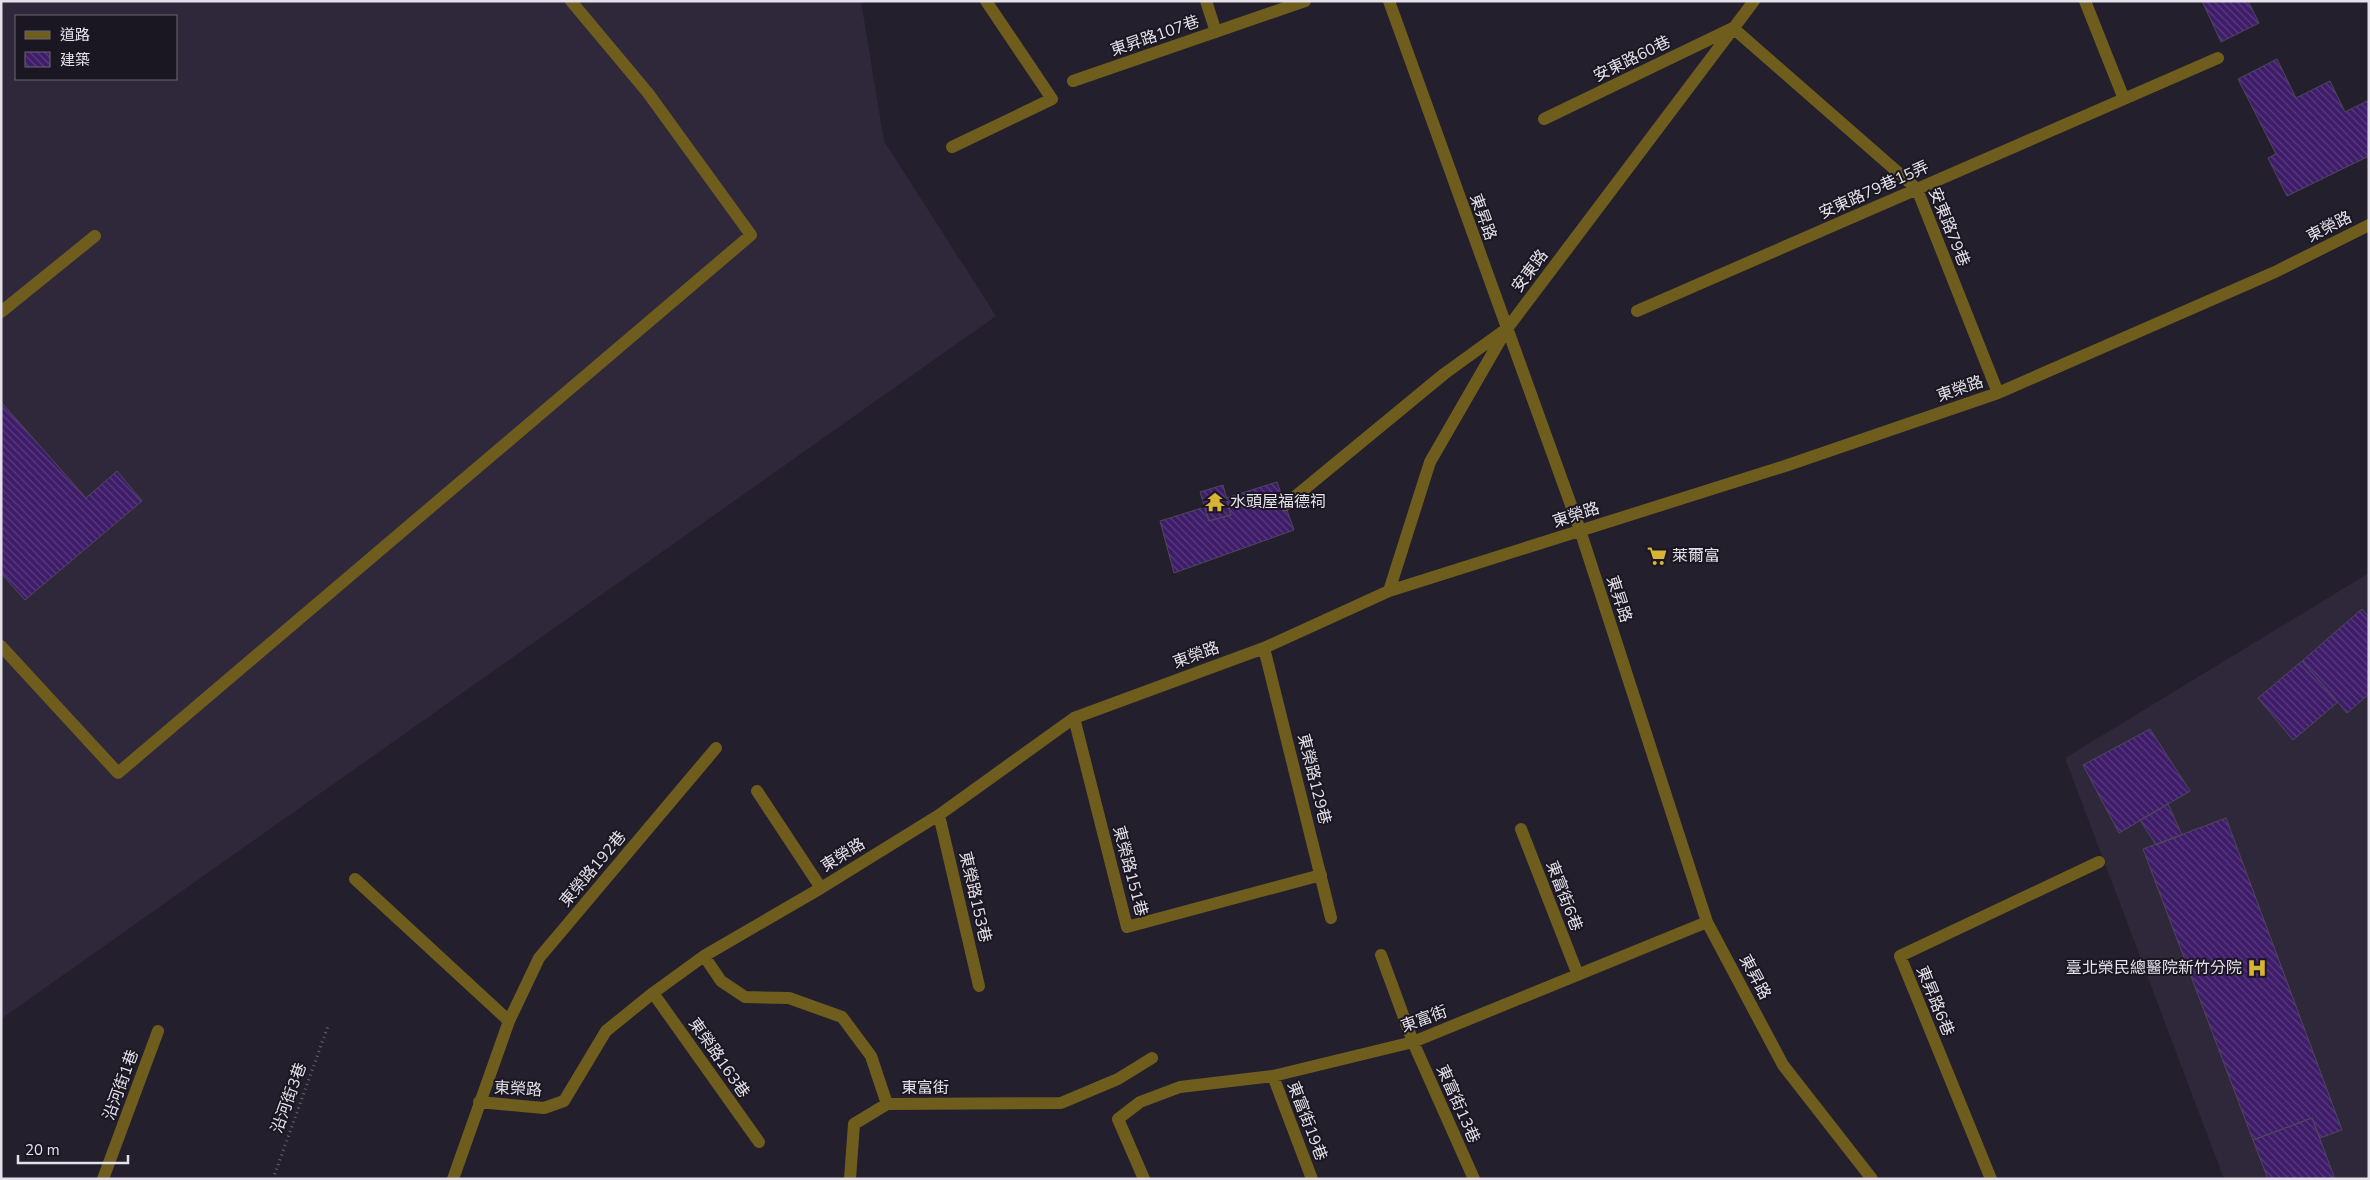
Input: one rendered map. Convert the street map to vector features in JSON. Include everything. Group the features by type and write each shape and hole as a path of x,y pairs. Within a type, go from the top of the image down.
{"street":[{"path":"1,646 118,773 751,235 648,92 571,1"},
{"path":"952,147 1052,99 986,1"},
{"path":"1206,1 1216,32"},
{"name":"東昇路107巷","path":"1073,81 1305,1"},
{"name":"東昇路","path":"1389,1 1506,330 1580,530 1707,922 1783,1065 1872,1179"},
{"name":"安東路","path":"1388,592 1430,462 1506,330 1754,1"},
{"path":"2085,1 2124,99"},
{"name":"安東路60巷","path":"1544,119 1734,28"},
{"name":"安東路79巷","path":"1734,28 1917,189 1998,393"},
{"name":"安東路79巷15弄","path":"1637,311 2218,58"},
{"name":"東榮路","path":"453,1179 479,1102 544,1108 564,1101 606,1031 653,993 704,956 821,888 939,815 1074,718 1264,648 1388,592 1785,466 1998,393 2275,272 2369,225"},
{"path":"1,312 95,236"},
{"path":"1285,504 1444,374 1506,330"},
{"name":"東榮路129巷","path":"1264,648 1331,918"},
{"name":"東榮路151巷","path":"1074,718 1127,927 1321,875"},
{"name":"東榮路192巷","path":"479,1102 509,1021 539,958 716,748"},
{"name":"東榮路","path":"757,791 821,888"},
{"name":"東榮路153巷","path":"939,815 979,986"},
{"name":"東富街6巷","path":"1521,830 1578,975"},
{"name":"東昇路6巷","path":"1991,1179 1900,956 2099,862"},
{"path":"355,879 509,1021"},
{"name":"東富街","path":"1144,1179 1118,1119 1140,1102 1180,1088 1273,1076 1413,1042 1707,922"},
{"name":"東富街13巷","path":"1381,955 1413,1042 1474,1179"},
{"name":"東富街","path":"704,956 721,982 745,997 789,998 842,1017 871,1056 887,1104 1060,1103 1118,1079 1152,1058"},
{"name":"東榮路163巷","path":"653,993 759,1142"},
{"name":"沿河街1巷","path":"103,1179 158,1031"},
{"name":"東富街19巷","path":"1273,1076 1312,1179"},
{"path":"850,1179 854,1124 887,1104"}],"path":[{"name":"沿河街3巷","path":"273,1179 328,1026"}],"shaded area":[{"path":"1,1 861,1 884,141 996,316 1,1019"},
{"name":"臺北榮民總醫院新竹分院","path":"2369,573 2369,1179 2224,1179 2065,758"}],"building":[{"path":"2202,1 2248,1 2259,23 2221,42"},
{"path":"2277,59 2296,98 2330,81 2345,112 2367,101 2369,104 2369,156 2287,196 2268,158 2276,154 2238,79"},
{"path":"1,402 86,498 117,471 142,501 25,600 1,573"},
{"path":"1277,482 1294,530 1174,573 1160,521 1205,507 1209,521 1231,515 1226,498"},
{"name":"水頭屋福德祠","path":"1223,485 1231,515 1209,521 1200,492"},
{"path":"2362,609 2369,617 2369,694 2347,713 2302,661"},
{"path":"2302,661 2338,702 2293,740 2258,698"},
{"path":"2150,729 2190,791 2119,833 2083,765"},
{"path":"2168,804 2182,835 2156,845 2140,820"},
{"path":"2226,818 2342,1130 2320,1138 2312,1118 2253,1140 2143,849"},
{"path":"2312,1118 2335,1179 2268,1179 2253,1140"}],"place":[{"name":"水頭屋福德祠","path":"1215,502"},
{"name":"萊爾富","path":"1657,556"},
{"name":"臺北榮民總醫院新竹分院","path":"2257,968"}]}
